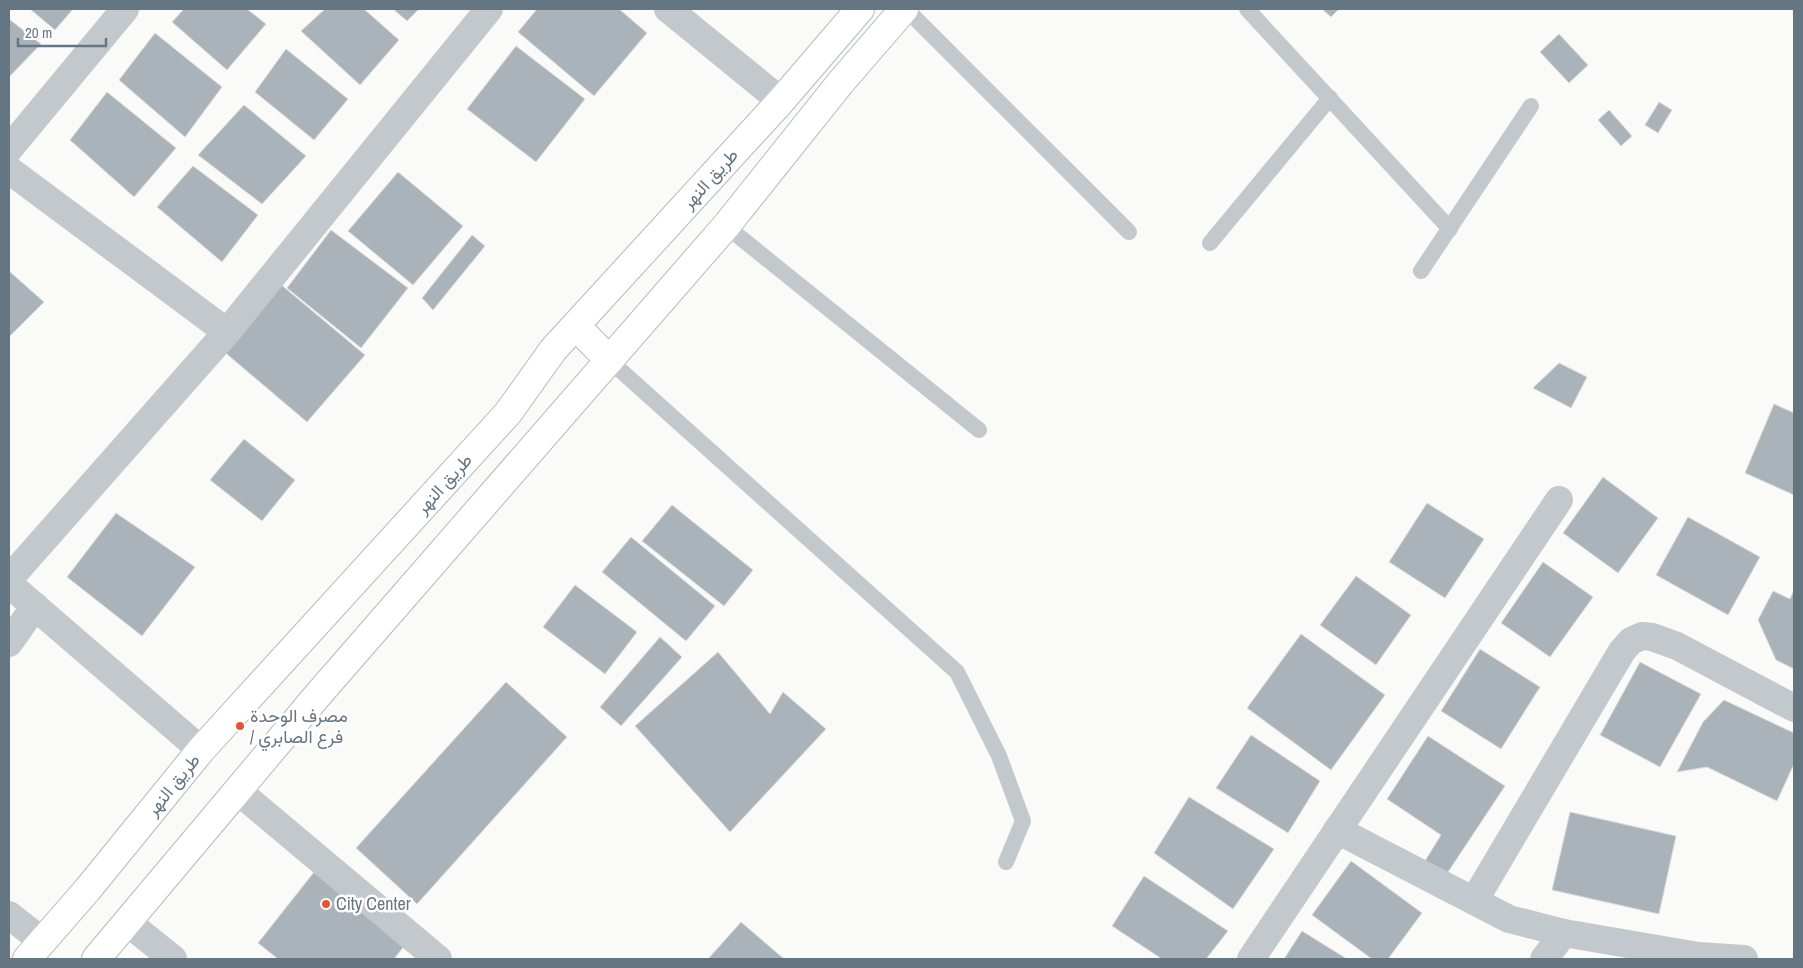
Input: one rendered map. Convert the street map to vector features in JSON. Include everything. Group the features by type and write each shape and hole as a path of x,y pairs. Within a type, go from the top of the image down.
{"main road":[{"name":"طريق النهر","path":"35,950 88,889 201,750 508,413 553,350 781,101 860,9"},
{"path":"96,959 324,689 726,226 841,82 905,9"},
{"path":"576,326 609,360"}],"street":[{"path":"9,150 125,9"},
{"path":"9,580 227,332 489,9"},
{"path":"668,9 781,101"},
{"path":"9,170 227,332"},
{"path":"1251,959 1559,500"},
{"path":"9,584 201,750"},
{"path":"9,643 34,606"},
{"path":"1474,901 1622,651 1631,641 1642,636 1652,636 1794,708"},
{"path":"238,791 438,959"},
{"path":"1337,830 1509,919 1564,933 1698,956 1744,959"},
{"path":"9,914 35,950"},
{"path":"127,922 173,959"},
{"path":"1544,959 1564,933"}],"lane":[{"path":"905,9 1129,232"},
{"path":"1247,9 1450,229"},
{"path":"1210,243 1330,98"},
{"path":"1421,271 1531,106"},
{"path":"726,226 979,430"},
{"path":"609,360 957,672 1000,756 1023,820 1006,862"}],"building":[{"path":"30,9 73,9 55,30"},
{"path":"184,9 247,9 266,24 227,70 172,22"},
{"path":"325,9 364,9 399,40 360,85 301,31"},
{"path":"393,9 419,9 407,21"},
{"path":"537,9 619,9 647,33 594,96 518,32"},
{"path":"1322,9 1339,9 1331,17"},
{"path":"9,19 41,44 9,77"},
{"path":"155,33 222,87 185,137 119,80"},
{"path":"1559,34 1588,65 1569,83 1540,52"},
{"path":"516,46 585,99 536,162 467,109"},
{"path":"286,49 348,99 314,140 255,92"},
{"path":"107,92 176,148 134,197 70,140"},
{"path":"1659,102 1672,110 1658,133 1645,125"},
{"path":"244,105 306,156 262,204 198,155"},
{"path":"1609,110 1632,136 1621,146 1598,120"},
{"path":"193,166 258,215 222,262 157,207"},
{"path":"398,172 463,226 413,285 348,231"},
{"path":"331,230 408,288 361,348 287,288"},
{"path":"472,235 485,246 433,310 422,298"},
{"path":"9,271 44,302 9,337"},
{"path":"279,283 365,355 307,422 222,350"},
{"path":"1559,363 1587,377 1571,408 1533,388"},
{"path":"1774,404 1794,413 1794,495 1745,473"},
{"path":"244,439 295,480 262,521 210,480"},
{"path":"1603,477 1658,518 1618,573 1563,533"},
{"path":"1427,503 1484,539 1445,598 1389,562"},
{"path":"672,505 753,570 724,606 642,541"},
{"path":"116,513 195,567 142,636 67,577"},
{"path":"1688,517 1760,557 1728,615 1656,575"},
{"path":"631,537 715,606 686,641 602,572"},
{"path":"1543,562 1593,597 1550,657 1501,623"},
{"path":"1356,576 1411,615 1376,665 1320,625"},
{"path":"575,585 637,632 605,674 543,627"},
{"path":"1794,590 1794,669 1776,660 1758,620 1773,591 1790,599"},
{"path":"1301,634 1385,695 1331,770 1247,708"},
{"path":"660,637 682,657 621,726 600,707"},
{"path":"1480,649 1540,687 1501,749 1441,711"},
{"path":"718,652 770,714 783,692 826,729 730,832 635,726"},
{"path":"1640,662 1701,694 1660,767 1600,735"},
{"path":"506,682 567,737 417,904 356,848"},
{"path":"1724,700 1794,733 1794,764 1777,801 1707,767 1677,772 1703,722"},
{"path":"1251,735 1320,781 1288,833 1216,788"},
{"path":"1428,736 1505,786 1446,875 1425,861 1441,835 1387,799"},
{"path":"1189,797 1274,849 1233,909 1154,853"},
{"path":"1570,812 1676,836 1659,914 1552,890"},
{"path":"1351,861 1422,913 1388,959 1372,959 1312,915"},
{"name":"City Center","path":"318,867 408,941 394,959 278,959 258,943"},
{"path":"1144,876 1228,931 1206,959 1162,959 1112,926"},
{"path":"741,922 784,959 708,959"},
{"path":"1302,931 1347,959 1284,959"}],"place":[{"name":"مصرف الوحدة / فرع الصابري","path":"240,726"},
{"name":"City Center","path":"326,904"}]}
